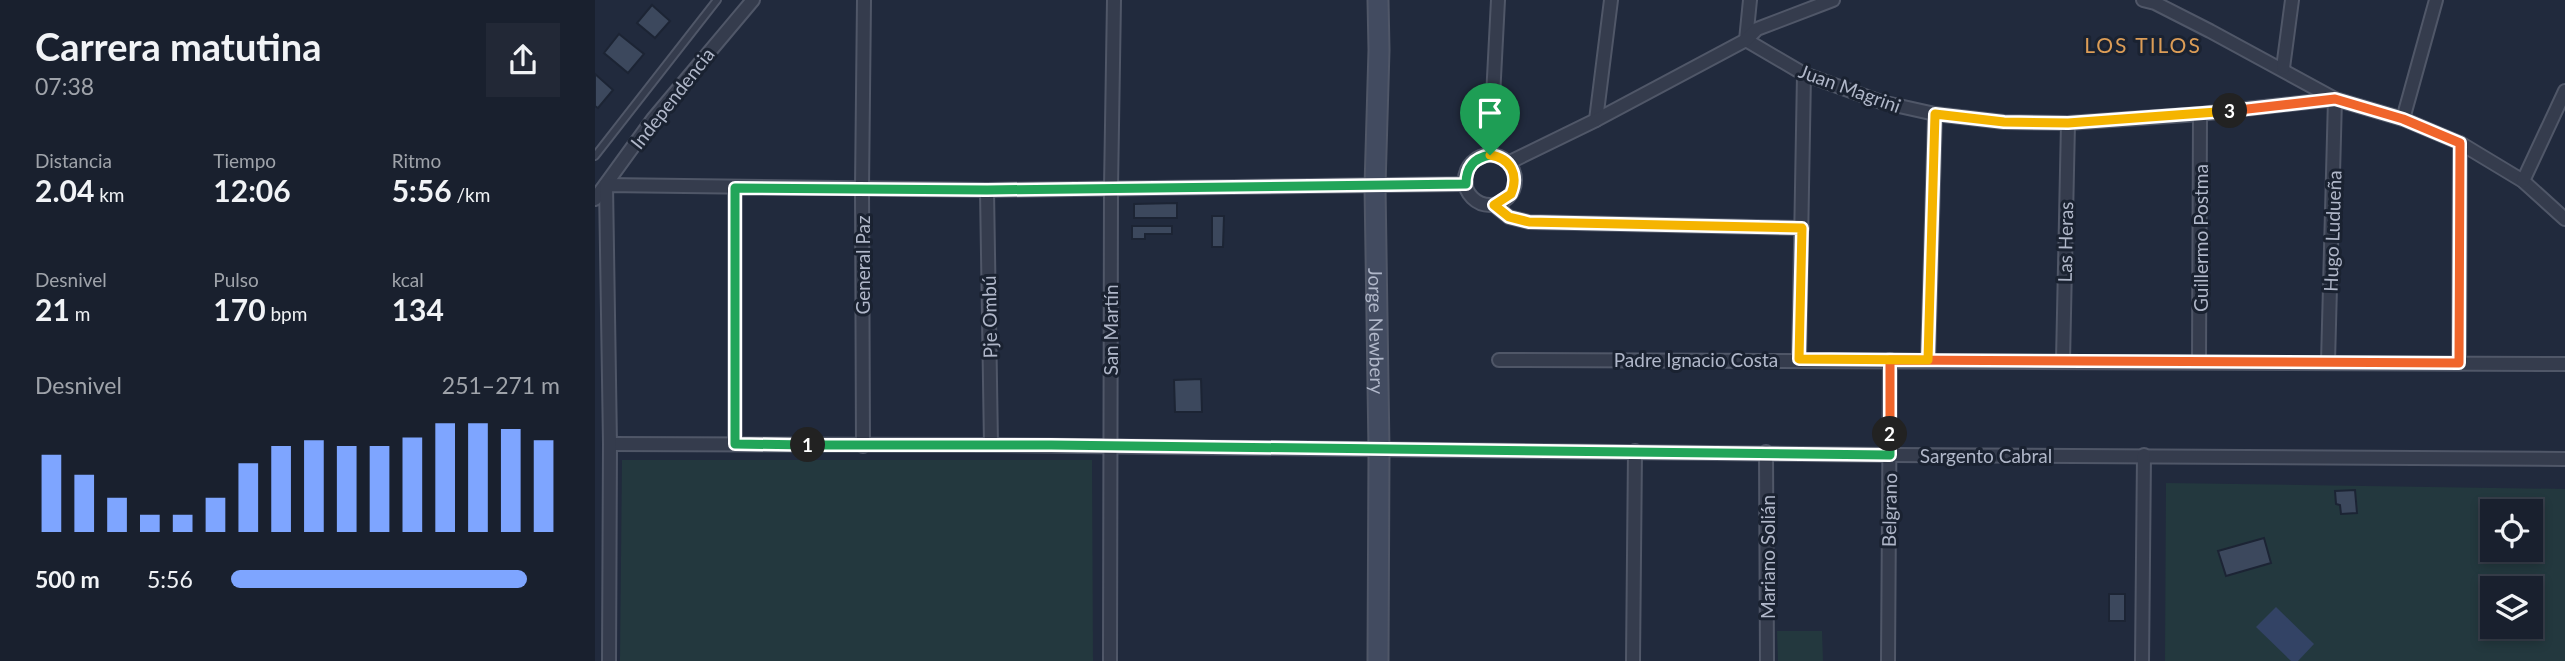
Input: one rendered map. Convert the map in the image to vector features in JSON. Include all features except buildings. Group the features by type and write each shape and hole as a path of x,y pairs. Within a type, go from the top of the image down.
{"main road":[{"name":"Jorge Newbery","path":"1378,0 1375,186 1379,450 1378,661"}],"street":[{"name":"Independencia","path":"595,200 653,120 753,0"},
{"name":"General Paz","path":"863,446 864,0"},
{"name":"San Martín","path":"1110,661 1114,0"},
{"path":"1490,155 1498,0"},
{"path":"1595,120 1611,0"},
{"path":"1746,40 1750,0"},
{"path":"1508,163 1746,40 1757,29 1833,0"},
{"path":"2283,68 2292,0"},
{"path":"2403,119 2435,0"},
{"path":"2151,1 2283,68 2335,99 2403,119 2460,143 2523,181 2565,219"},
{"name":"Juan Magrini","path":"1746,40 1804,74 1881,102 1935,114 2004,122 2068,123 2200,114 2335,99"},
{"path":"1799,359 1804,74"},
{"path":"2523,181 2565,91"},
{"name":"Hugo Ludueña","path":"2328,362 2335,99"},
{"path":"1928,360 1935,114"},
{"name":"Guillermo Postma","path":"2199,362 2200,114"},
{"name":"Las Heras","path":"2063,361 2068,123"},
{"path":"2459,363 2460,143"},
{"path":"1494,205 1505,200 1514,186 1515,178 1508,163 1490,155 1474,161 1469,167 1466,184 1474,199 1494,205 1509,217 1529,222 1802,228"},
{"path":"609,661 610,444 606,185 987,190 1466,184"},
{"path":"735,188 735,444"},
{"name":"Pje Ombú","path":"987,190 991,444"},
{"name":"Padre Ignacio Costa","path":"1499,360 1799,359 2565,364"},
{"name":"Belgrano","path":"1888,661 1890,360"},
{"name":"Sargento Cabral","path":"610,444 991,444 1890,455 2565,458"},
{"path":"1633,661 1635,452"},
{"name":"Mariano Solián","path":"1766,452 1767,661"},
{"path":"2142,661 2144,455"}],"lane":[{"path":"597,150 717,0"}],"green space":[{"path":"622,460 1092,460 1093,661 620,661"},
{"path":"2166,483 2565,489 2565,661 2165,661"},
{"path":"1777,631 1822,631 1823,661 1778,661"}],"water":[{"path":"2276,607 2314,644 2298,661 2291,661 2256,627"}],"district":[{"name":"LOS TILOS","path":"2143,44"}],"route":[{"path":"2335,99 2403,119 2460,143 2459,363 1890,360 1890,455 991,444 735,444 735,188 987,190 1466,184 1469,167 1474,161 1490,155 1508,163 1515,178 1511,194 1494,205 1509,217 1529,222 1802,228 1799,359 1928,360 1935,114 2004,122 2068,123 2254,110 2335,99"}]}
